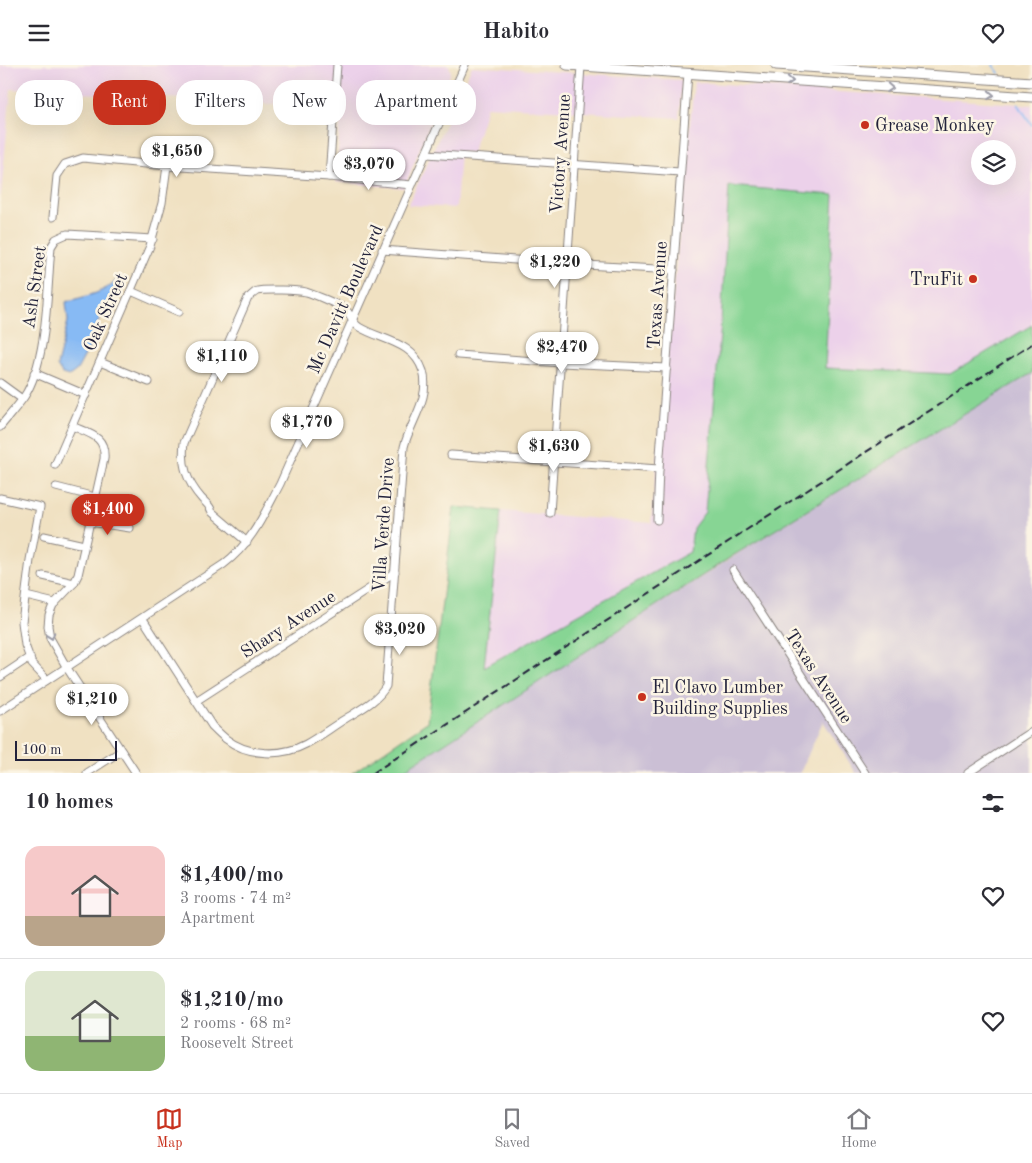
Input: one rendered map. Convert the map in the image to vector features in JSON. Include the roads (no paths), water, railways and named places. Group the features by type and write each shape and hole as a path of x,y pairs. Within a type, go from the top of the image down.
{"main road":[{"path":"567,65 1032,97"},
{"path":"776,65 1032,82"}],"street":[{"path":"329,177 337,65"},
{"name":"Mc Davitt Boulevard","path":"0,711 143,619 224,564 237,555 247,543 280,484 465,65"},
{"name":"Victory Avenue","path":"550,513 581,66"},
{"name":"Texas Avenue","path":"657,520 666,368 688,73"},
{"path":"427,154 680,172"},
{"path":"53,217 57,176 66,164 83,158 412,185"},
{"name":"Oak Street","path":"55,465 153,239 162,203 166,166"},
{"name":"Ash Street","path":"0,427 22,399 34,373 44,325 51,247 56,239 67,234 153,239"},
{"path":"382,250 674,270"},
{"name":"Villa Verde Drive","path":"143,619 212,726 227,740 256,751 281,753 306,744 382,693 386,686 404,447 407,435 425,395 423,372 412,352 405,347 359,327 346,310 306,292 264,290 255,292 248,298 184,443 182,456 184,470 202,498 210,506 212,512 247,543"},
{"path":"131,291 179,312"},
{"path":"458,355 561,363 666,368"},
{"path":"100,362 149,382"},
{"path":"34,373 86,395"},
{"path":"0,383 22,399"},
{"path":"72,426 96,437 103,445 104,459 78,575 74,583 55,603 49,615 50,638 67,668 136,773"},
{"path":"451,455 659,469"},
{"path":"56,487 95,497"},
{"path":"0,498 40,507 22,622 25,645 32,664 46,681"},
{"path":"90,522 130,528"},
{"path":"44,536 84,545"},
{"name":"Texas Avenue","path":"732,569 865,773"},
{"name":"Shary Avenue","path":"196,701 395,572"},
{"path":"43,576 74,583"},
{"path":"26,596 55,603"},
{"path":"0,677 30,657"},
{"path":"968,773 1032,731"},
{"path":"87,773 121,751"}],"water":[{"path":"119,278 122,284 112,295 109,305 101,315 91,344 77,370 69,376 62,374 57,366 68,321 66,302 100,291 113,284"}],"waterway":[{"path":"993,65 999,73"},
{"path":"1018,104 1032,125"}],"railway":[{"path":"373,773 1032,344"}],"place":[{"name":"Grease Monkey","path":"865,125"},
{"name":"TruFit","path":"973,279"},
{"name":"El Clavo Lumber Building Supplies","path":"642,697"}]}
